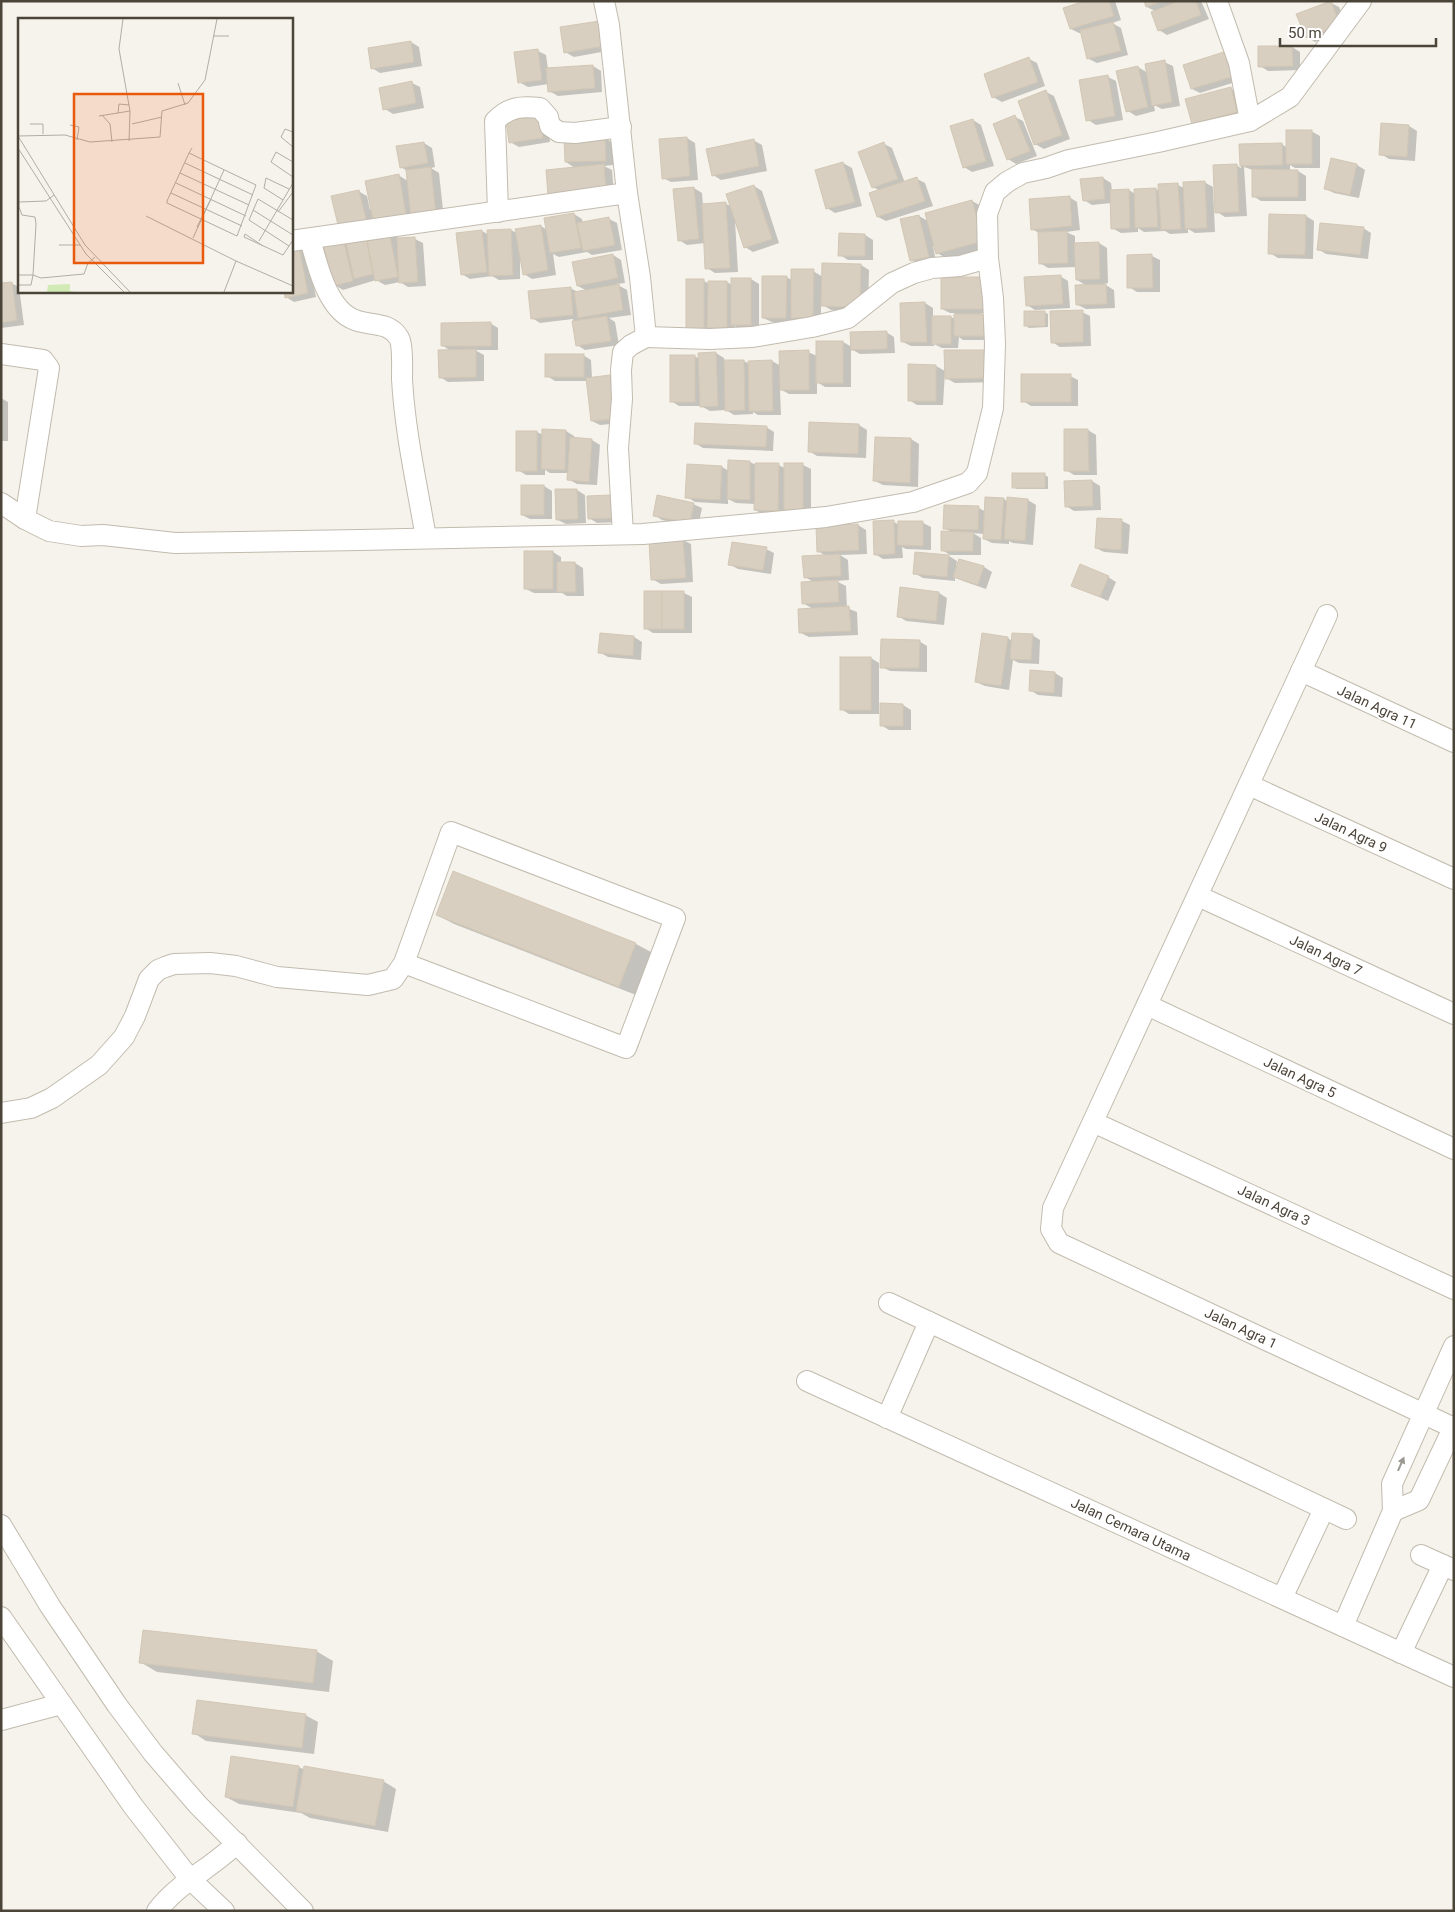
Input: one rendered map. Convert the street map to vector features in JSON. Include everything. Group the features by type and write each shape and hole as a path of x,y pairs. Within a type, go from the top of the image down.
{"street":[{"path":"604,1 609,25 627,193 640,277 646,337"},
{"path":"1217,1 1239,63 1250,121"},
{"path":"1,503 25,519 49,531 81,536 103,535 175,543 623,534 826,517 913,502 968,483 977,473 993,408 995,381 994,316 988,258 987,214 995,192 1007,182 1023,173 1046,168 1068,160 1250,121 1290,97 1361,1"},
{"path":"498,212 495,121 504,111 525,107 540,108 548,117 550,126 559,132 575,133 620,127"},
{"path":"426,538 404,415 400,339 390,328 355,320 343,313 328,291 301,240 627,193"},
{"path":"623,534 618,448 623,352 630,344 646,337 710,339 752,337 812,327 848,318 892,283 914,273 932,268 960,266 988,258"},
{"path":"1,354 43,360 49,368 25,519"},
{"path":"1093,1122 1327,615"},
{"name":"Jalan Agra 11","path":"1301,671 1454,742"},
{"name":"Jalan Agra 9","path":"1249,785 1454,879"},
{"path":"1,1113 31,1108 52,1098 100,1065 124,1037 135,1016 149,980 158,970 165,967 210,963 236,966 277,977 368,985 393,979 404,963 451,832 675,918 626,1048 404,963"},
{"name":"Jalan Agra 7","path":"1198,896 1454,1014"},
{"name":"Jalan Agra 5","path":"1147,1005 1454,1149"},
{"name":"Jalan Agra 1","path":"1093,1122 1053,1208 1051,1229 1059,1243 1454,1427"},
{"name":"Jalan Agra 3","path":"1093,1122 1454,1289"},
{"path":"889,1303 1346,1519"},
{"path":"887,1418 929,1322"},
{"path":"1343,1626 1393,1511 1392,1484 1454,1346"},
{"name":"Jalan Cemara Utama","path":"807,1381 1454,1677"},
{"path":"1393,1511 1419,1500 1454,1427"},
{"path":"1282,1598 1324,1509"},
{"path":"1,1525 50,1606 152,1753 198,1804 231,1850 303,1911"},
{"path":"1401,1653 1448,1568 1421,1555"},
{"path":"1,1617 133,1806 196,1875 224,1911"},
{"path":"1,1720 61,1704"},
{"path":"157,1911 166,1899 231,1850"}],"building":[{"path":"1085,1 1109,1 1114,16 1070,29 1063,8"},
{"path":"1144,1 1163,1 1146,7"},
{"path":"1179,1 1196,1 1201,15 1158,31 1151,12"},
{"path":"1331,1 1340,25 1306,38 1296,14"},
{"path":"606,20 610,45 564,53 560,27"},
{"path":"1113,22 1121,51 1087,59 1080,30"},
{"path":"411,41 414,62 371,69 368,48"},
{"path":"1258,46 1292,46 1293,66 1258,67"},
{"path":"538,49 542,80 518,83 514,52"},
{"path":"1227,51 1235,76 1191,89 1183,65"},
{"path":"1029,57 1038,82 992,98 984,74"},
{"path":"1165,60 1172,102 1152,106 1145,64"},
{"path":"593,65 595,88 548,92 546,68"},
{"path":"1138,66 1148,107 1126,112 1116,71"},
{"path":"1108,75 1115,116 1086,121 1079,80"},
{"path":"412,81 416,103 383,110 379,88"},
{"path":"1231,87 1237,112 1192,124 1185,99"},
{"path":"1046,90 1062,135 1034,145 1018,101"},
{"path":"1015,115 1030,151 1007,160 993,124"},
{"path":"540,116 543,138 509,143 506,120"},
{"path":"973,119 986,161 963,168 950,126"},
{"path":"1381,123 1409,125 1407,157 1379,155"},
{"path":"1286,130 1312,130 1312,164 1286,164"},
{"path":"605,137 606,161 565,162 564,138"},
{"path":"687,137 690,176 662,179 659,139"},
{"path":"754,139 759,166 712,176 706,149"},
{"path":"424,142 428,163 400,168 396,146"},
{"path":"884,142 898,179 872,188 858,152"},
{"path":"1282,143 1283,165 1240,166 1239,144"},
{"path":"1331,158 1357,164 1350,195 1324,189"},
{"path":"843,162 855,202 826,209 815,170"},
{"path":"604,164 606,190 548,195 546,170"},
{"path":"1237,164 1239,212 1215,213 1213,165"},
{"path":"431,167 436,215 411,218 406,170"},
{"path":"1252,169 1298,170 1298,197 1252,197"},
{"path":"399,174 406,214 373,220 365,181"},
{"path":"917,177 925,201 877,217 869,193"},
{"path":"1103,177 1105,199 1083,201 1080,179"},
{"path":"1205,181 1207,228 1185,229 1183,182"},
{"path":"1178,183 1181,229 1161,230 1158,184"},
{"path":"754,185 772,239 744,248 726,194"},
{"path":"694,187 699,239 678,241 673,189"},
{"path":"1156,188 1158,227 1135,228 1134,189"},
{"path":"1129,189 1130,228 1111,229 1110,190"},
{"path":"359,190 367,223 339,229 331,196"},
{"path":"1070,196 1072,226 1031,230 1029,199"},
{"path":"972,200 983,241 936,254 925,213"},
{"path":"726,202 730,268 705,269 702,204"},
{"path":"574,213 581,248 550,253 544,218"},
{"path":"1269,214 1306,215 1305,255 1268,254"},
{"path":"919,215 929,257 910,261 900,219"},
{"path":"609,217 615,245 583,251 577,223"},
{"path":"1320,223 1364,227 1360,255 1317,250"},
{"path":"541,225 548,270 523,275 515,229"},
{"path":"511,229 513,275 489,276 487,230"},
{"path":"482,230 487,272 461,275 456,233"},
{"path":"389,231 398,277 375,281 366,235"},
{"path":"1067,231 1068,263 1039,264 1038,232"},
{"path":"839,233 865,234 865,256 838,256"},
{"path":"415,237 418,282 399,283 397,238"},
{"path":"343,238 353,281 333,286 323,243"},
{"path":"366,238 373,274 354,279 346,242"},
{"path":"1099,242 1100,279 1076,280 1074,243"},
{"path":"298,243 308,293 285,298 284,292 292,292 292,244"},
{"path":"613,254 618,278 577,286 572,262"},
{"path":"1152,254 1153,288 1127,288 1127,255"},
{"path":"822,263 861,264 860,307 821,306"},
{"path":"791,269 814,269 813,318 791,318"},
{"path":"1061,275 1063,304 1026,306 1024,277"},
{"path":"762,276 787,276 786,318 762,318"},
{"path":"941,277 990,277 990,309 941,309"},
{"path":"731,278 751,278 751,325 731,325"},
{"path":"686,279 704,279 704,330 686,330"},
{"path":"708,281 727,281 727,328 707,328"},
{"path":"12,282 17,320 1,323 1,283"},
{"path":"619,284 623,310 578,318 574,292"},
{"path":"1106,284 1107,304 1076,305 1075,285"},
{"path":"571,287 573,315 531,319 528,291"},
{"path":"925,302 927,342 901,342 900,303"},
{"path":"1083,310 1083,342 1051,343 1050,311"},
{"path":"1024,311 1045,311 1045,326 1024,326"},
{"path":"954,314 984,314 984,336 954,336"},
{"path":"607,316 611,341 576,346 572,321"},
{"path":"932,316 951,316 951,344 932,344"},
{"path":"491,322 491,346 441,346 441,323"},
{"path":"887,331 887,349 851,350 850,332"},
{"path":"816,341 843,341 843,383 816,383"},
{"path":"476,349 476,377 439,378 438,350"},
{"path":"809,350 809,390 780,390 779,351"},
{"path":"944,350 991,350 991,378 945,379"},
{"path":"716,352 718,406 700,407 698,353"},
{"path":"545,354 584,354 584,377 545,377"},
{"path":"670,355 695,355 695,402 670,402"},
{"path":"724,360 744,360 745,410 725,411"},
{"path":"772,360 773,411 749,411 748,361"},
{"path":"908,364 936,365 936,401 908,401"},
{"path":"1021,374 1071,374 1071,402 1021,402"},
{"path":"610,375 615,419 591,421 586,378"},
{"path":"809,422 859,424 858,454 808,452"},
{"path":"695,423 767,426 766,447 694,444"},
{"path":"542,429 566,430 565,470 541,469"},
{"path":"1064,429 1088,429 1089,471 1064,471"},
{"path":"516,431 537,431 537,471 516,471"},
{"path":"570,437 592,439 589,482 567,480"},
{"path":"875,437 911,438 910,483 873,481"},
{"path":"728,460 750,461 750,500 727,499"},
{"path":"755,463 779,463 778,511 754,510"},
{"path":"784,463 803,463 803,510 784,510"},
{"path":"687,464 722,466 720,500 685,498"},
{"path":"1012,473 1045,473 1045,488 1012,488"},
{"path":"1092,480 1093,506 1065,507 1064,481"},
{"path":"521,485 544,485 544,515 521,515"},
{"path":"555,489 577,489 578,519 556,520"},
{"path":"611,495 612,518 588,519 587,496"},
{"path":"657,495 694,503 690,523 653,516"},
{"path":"985,497 1004,498 1001,540 983,539"},
{"path":"1007,497 1028,499 1025,541 1004,539"},
{"path":"944,505 979,506 978,530 943,529"},
{"path":"1097,518 1122,519 1121,550 1095,548"},
{"path":"894,520 895,554 874,555 873,521"},
{"path":"898,521 923,521 923,546 897,545"},
{"path":"858,524 859,550 817,552 816,525"},
{"path":"941,531 973,532 973,551 941,551"},
{"path":"683,538 686,578 651,580 649,540"},
{"path":"732,542 767,547 763,570 728,565"},
{"path":"524,551 553,551 553,589 524,589"},
{"path":"915,552 949,555 947,577 913,574"},
{"path":"840,554 841,576 804,578 802,556"},
{"path":"959,559 984,566 978,585 953,577"},
{"path":"557,562 575,562 576,592 557,592"},
{"path":"1080,564 1109,576 1100,597 1071,586"},
{"path":"838,580 839,602 802,604 801,582"},
{"path":"900,587 939,592 936,621 897,617"},
{"path":"644,591 662,591 662,629 644,629"},
{"path":"662,591 684,591 684,629 662,629"},
{"path":"849,606 851,631 799,633 798,609"},
{"path":"600,633 634,636 633,656 598,653"},
{"path":"982,633 1008,637 1001,686 975,682"},
{"path":"1012,633 1033,634 1031,660 1010,659"},
{"path":"881,639 920,640 919,668 880,668"},
{"path":"840,657 871,657 871,710 840,710"},
{"path":"1030,670 1055,672 1054,693 1029,691"},
{"path":"880,703 903,704 903,726 880,726"},
{"path":"453,871 636,943 619,987 436,915"},
{"path":"143,1630 317,1650 313,1683 139,1663"},
{"path":"197,1700 306,1714 302,1748 192,1734"},
{"path":"231,1756 299,1766 293,1807 225,1797"},
{"path":"304,1766 384,1780 375,1826 296,1811"}]}
